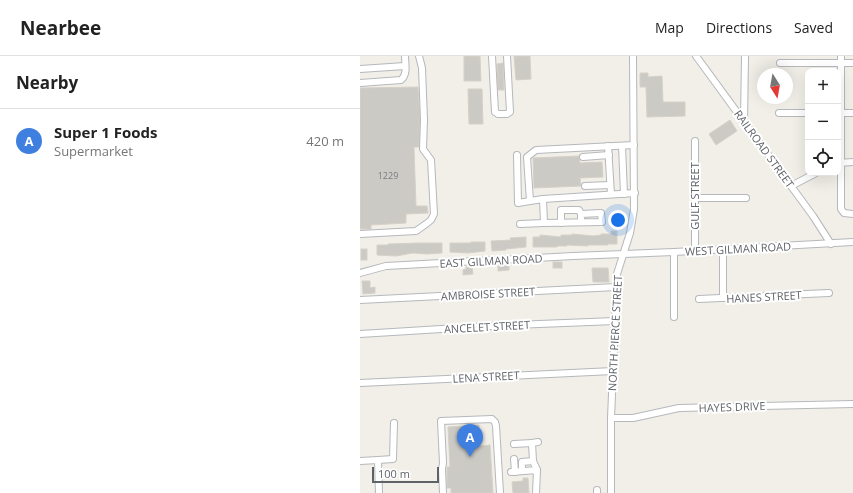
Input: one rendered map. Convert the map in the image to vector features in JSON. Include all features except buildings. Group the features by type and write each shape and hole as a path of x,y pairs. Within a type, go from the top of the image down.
{"street":[{"path":"360,82 401,80 406,74 405,56"},
{"path":"360,234 416,231 431,220 434,214 431,160 423,149 424,120 422,68 419,56"},
{"path":"492,56 495,112 498,114 507,114 510,112 507,56"},
{"name":"NORTH PIERCE STREET","path":"611,493 611,418 616,274 630,233 635,193 633,56"},
{"name":"RAILROAD STREET","path":"696,56 813,216 831,244"},
{"path":"744,122 745,56"},
{"path":"840,104 842,56"},
{"path":"780,63 853,63"},
{"path":"360,69 405,66"},
{"path":"779,113 805,113"},
{"path":"841,113 853,113"},
{"name":"GULF STREET","path":"695,141 695,251"},
{"path":"530,201 527,157 536,150 634,145"},
{"path":"608,146 611,194"},
{"path":"622,146 624,194"},
{"path":"517,156 518,202 635,193"},
{"path":"583,157 609,156"},
{"path":"841,163 853,162"},
{"path":"791,186 810,176"},
{"path":"840,176 841,209 844,213 853,214"},
{"path":"585,186 610,185"},
{"path":"695,198 746,198"},
{"path":"543,199 544,223"},
{"path":"561,223 561,210 579,210 581,214 581,222"},
{"path":"520,224 602,222 601,213 581,214"},
{"name":"WEST GILMAN ROAD","path":"623,255 853,242"},
{"path":"722,250 723,298"},
{"path":"674,252 674,317"},
{"name":"EAST GILMAN ROAD","path":"360,273 386,266 573,256 623,255"},
{"name":"AMBROISE STREET","path":"360,300 616,287"},
{"name":"HANES STREET","path":"699,299 829,294"},
{"name":"ANCELET STREET","path":"360,334 490,326 614,321"},
{"name":"LENA STREET","path":"360,383 613,371"},
{"name":"HAYES DRIVE","path":"611,418 641,417 678,408 853,404"},
{"path":"443,493 441,421 492,419 496,426 500,493"},
{"path":"360,461 393,459 394,423"},
{"path":"514,444 535,442 533,461 537,470 536,493"},
{"path":"514,459 513,472 537,470"},
{"path":"378,460 379,493"},
{"path":"522,471 522,462 533,461"}],"place":[{"name":"Super 1 Foods","path":"470,457"}]}
